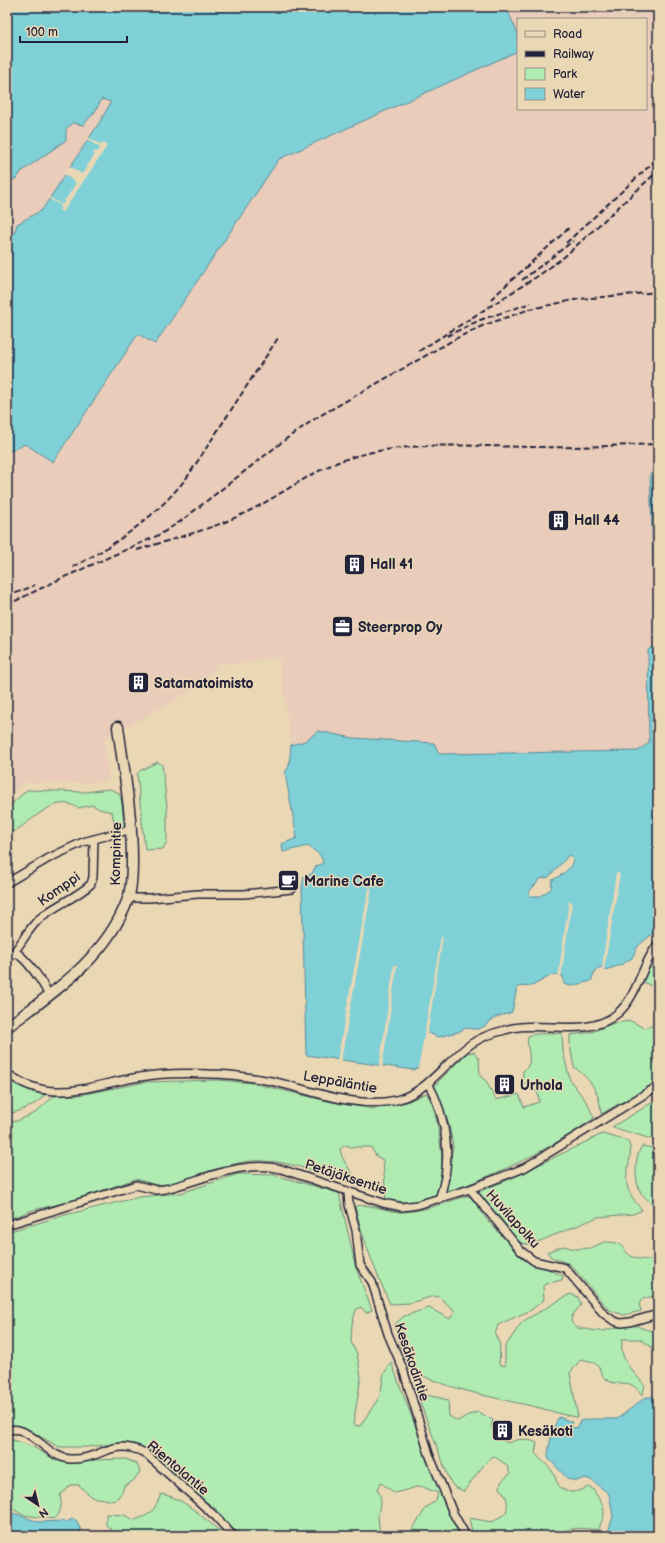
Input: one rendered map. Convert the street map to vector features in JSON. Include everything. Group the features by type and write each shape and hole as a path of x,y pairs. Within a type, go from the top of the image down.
{"street":[{"name":"Kompintie","path":"7,1027 78,972 91,958 118,921 129,898 132,872 132,829 118,727"},
{"name":"Komppi","path":"7,883 50,858 94,839 132,829"},
{"name":"Komppi","path":"7,960 16,952 23,937 38,920 54,907 91,884 93,877 94,839"},
{"path":"129,898 150,898 198,894 244,894 292,889"},
{"name":"Leppäläntie","path":"7,1073 24,1084 37,1088 66,1092 149,1075 210,1074 241,1076 272,1081 310,1092 372,1103 403,1098 428,1083 469,1045 492,1034 522,1027 583,1027 605,1021 618,1013 628,1001 647,959 658,944"},
{"path":"16,952 26,960 38,974 49,995"},
{"path":"428,1083 441,1115 444,1127 446,1178 439,1199"},
{"name":"Petäjäksentie","path":"7,1225 136,1185 156,1190 165,1189 252,1165 267,1165 348,1193 402,1207 439,1199 470,1189 524,1168 658,1086"},
{"name":"Huvilapolku","path":"470,1189 521,1251 534,1261 565,1268 604,1314 622,1323 658,1314"},
{"name":"Kesäkodintie","path":"348,1193 349,1206 356,1230 360,1265 372,1282 388,1334 403,1369 429,1454 453,1513 466,1536"},
{"name":"Rientolantie","path":"7,1429 20,1430 57,1455 70,1459 86,1457 111,1448 124,1446 145,1453 216,1517 233,1536"}],"shaded area":[{"path":"506,7 658,7 658,470 650,474 656,645 648,651 649,743 638,751 439,754 433,743 353,738 318,731 305,741 291,745 279,657 228,665 227,663 215,664 216,668 191,691 130,725 118,727 104,741 109,781 85,783 24,783 7,799 7,453 25,444 54,462 138,334 155,344 279,159 517,51 517,110 647,110 647,18 517,18 517,32"},
{"path":"102,99 111,102 101,120 42,210 17,224 14,234 7,239 7,183 17,178 21,172 73,123 94,113"}],"green space":[{"path":"158,762 162,765 167,807 167,841 163,849 145,850 137,774 141,770"},
{"path":"109,789 120,795 125,828 116,831 112,812 99,809 93,805 78,808 68,804 59,804 41,812 24,825 7,834 7,808 27,790 85,792"},
{"path":"654,965 658,965 658,990 642,981 648,970"},
{"path":"631,1021 644,1028 658,1024 658,1082 601,1114 599,1099 594,1087 574,1067 570,1045 570,1035 592,1032 614,1023"},
{"path":"562,1033 563,1052 570,1080 588,1104 594,1118 559,1141 522,1161 445,1193 453,1146 449,1125 434,1086 467,1053 474,1052 479,1059 480,1076 486,1081 496,1100 519,1094 524,1107 539,1102 539,1097 536,1091 523,1082 523,1071 529,1064 530,1059 527,1041 528,1036 536,1034"},
{"path":"7,1080 32,1092 45,1095 28,1108 7,1114"},
{"path":"218,1080 252,1083 332,1102 374,1109 409,1101 426,1093 433,1106 440,1139 442,1167 439,1189 434,1196 423,1201 410,1202 386,1200 383,1160 376,1156 371,1147 351,1147 345,1145 340,1149 342,1157 355,1180 351,1183 312,1170 284,1163 270,1161 243,1162 215,1169 169,1184 157,1185 135,1179 73,1201 33,1210 7,1220 7,1122 17,1121 35,1113 54,1096 79,1095 146,1082"},
{"path":"658,1099 658,1141 612,1127"},
{"path":"602,1134 628,1141 630,1146 630,1157 626,1179 627,1185 631,1195 642,1210 633,1214 598,1217 530,1245 519,1242 478,1192 510,1179"},
{"path":"642,1146 658,1149 658,1205 653,1205 641,1193 637,1182 636,1163 637,1156"},
{"path":"238,1174 274,1175 339,1193 356,1268 372,1310 366,1313 361,1307 356,1310 352,1324 351,1342 357,1354 361,1377 353,1425 360,1426 380,1396 384,1374 391,1362 441,1494 460,1536 408,1536 426,1508 436,1500 438,1493 420,1486 395,1493 381,1483 377,1488 381,1498 378,1516 380,1536 248,1536 233,1529 216,1509 189,1490 153,1453 125,1443 86,1447 59,1447 34,1433 7,1425 7,1232 69,1214 139,1197 181,1193"},
{"path":"467,1196 471,1197 488,1221 522,1258 529,1263 563,1276 562,1280 545,1284 543,1286 544,1300 531,1310 498,1325 495,1334 500,1345 499,1364 505,1366 505,1347 522,1322 570,1294 578,1297 581,1305 572,1316 571,1322 577,1328 599,1331 631,1325 651,1331 658,1331 658,1355 657,1351 640,1339 622,1339 622,1351 625,1359 629,1367 645,1386 642,1395 630,1384 614,1383 609,1381 602,1375 598,1366 594,1363 581,1359 570,1373 578,1417 448,1385 430,1379 416,1372 408,1365 394,1325 404,1316 429,1308 450,1319 455,1311 439,1297 434,1296 410,1303 390,1304 366,1244 355,1206 372,1206 401,1212 409,1212 426,1209"},
{"path":"604,1242 618,1243 626,1252 636,1258 658,1260 658,1295 642,1299 639,1304 641,1311 624,1315 609,1310 570,1264 551,1257 547,1252 563,1246 575,1249 591,1248"},
{"path":"427,1395 448,1400 449,1416 458,1421 468,1415 478,1412 493,1420 491,1426 498,1438 508,1443 522,1439 537,1443 535,1453 552,1471 562,1489 573,1492 588,1487 593,1489 602,1504 604,1511 604,1516 599,1530 582,1528 571,1529 556,1536 473,1536 469,1518 492,1522 506,1513 507,1500 500,1488 501,1482 510,1474 507,1465 493,1456 483,1466 464,1491 454,1487 450,1481 419,1400"},
{"path":"7,1438 33,1447 57,1461 126,1459 137,1464 140,1472 133,1481 124,1486 122,1492 115,1501 91,1497 79,1485 71,1485 60,1495 61,1508 59,1514 54,1519 23,1515 13,1509 7,1509"},
{"path":"161,1494 170,1496 187,1505 226,1536 118,1536 106,1525 106,1514 124,1515 134,1520 149,1514 152,1512"}],"water":[{"path":"7,7 506,7 517,32 517,51 279,159 155,344 138,334 53,462 25,444 7,453 7,239 14,234 17,224 42,210 101,120 111,102 102,99 94,113 83,125 73,123 66,129 66,140 21,172 17,178 7,183 7,17 10,15"},
{"path":"658,470 658,929 638,946 632,958 621,965 605,970 601,967 595,971 591,981 571,986 564,984 563,976 552,975 532,986 517,987 512,1012 495,1018 478,1029 466,1028 458,1032 438,1037 429,1033 425,1035 420,1067 414,1070 306,1055 302,887 304,876 312,874 315,867 323,863 319,855 308,846 283,852 282,844 297,838 285,773 289,766 291,745 305,741 318,731 353,738 434,743 439,754 638,751 649,743 648,650 656,645 650,474","holes":["569,855 573,858 569,868 563,874 552,880 551,889 540,896 530,896 529,892 540,879 549,877"]},
{"path":"646,1397 658,1397 658,1536 611,1536 608,1532 613,1517 608,1493 591,1480 585,1478 577,1481 568,1479 548,1458 551,1437 559,1417 572,1422 571,1426 574,1428 578,1427 580,1421 589,1419 617,1419"},
{"path":"7,1513 16,1514 39,1522 64,1521 65,1523 72,1519 76,1520 81,1530 79,1536 7,1536"}],"pier":[{"path":"88,137 101,145 103,143 107,146 63,212 59,210 61,206 48,198 49,197 62,205 65,200 63,199 66,199 76,183 64,174 69,166 82,174 95,154 93,153 95,151 97,152 100,148 87,139"},
{"path":"616,873 620,874 604,970 602,969 603,958"},
{"path":"369,888 372,888 341,1061 337,1061"},
{"path":"569,901 572,902 561,977 558,977"},
{"path":"441,937 443,937 422,1067 418,1070"},
{"path":"394,965 397,965 382,1069 379,1068"}],"railway":[{"path":"566,243 658,158"},
{"path":"419,351 538,276 564,257 658,171"},
{"path":"491,299 569,228"},
{"path":"522,280 573,241"},
{"path":"7,605 60,579 159,535 181,521 286,439 316,418 455,339 482,326 530,309 579,299 658,292"},
{"path":"447,336 480,320 531,303"},
{"path":"73,567 121,539 150,516 176,490 188,476 278,338"},
{"path":"137,550 222,523 262,504 314,473 341,461 378,451 424,446 584,447 658,444"},
{"path":"7,597 35,585"}],"place":[{"name":"Hall 44","path":"559,520"},
{"name":"Hall 41","path":"354,564"},
{"name":"Steerprop Oy","path":"343,627"},
{"name":"Satamatoimisto","path":"139,683"},
{"name":"Marine Cafe","path":"289,881"},
{"name":"Urhola","path":"504,1085"},
{"name":"Kesäkoti","path":"503,1431"}]}
